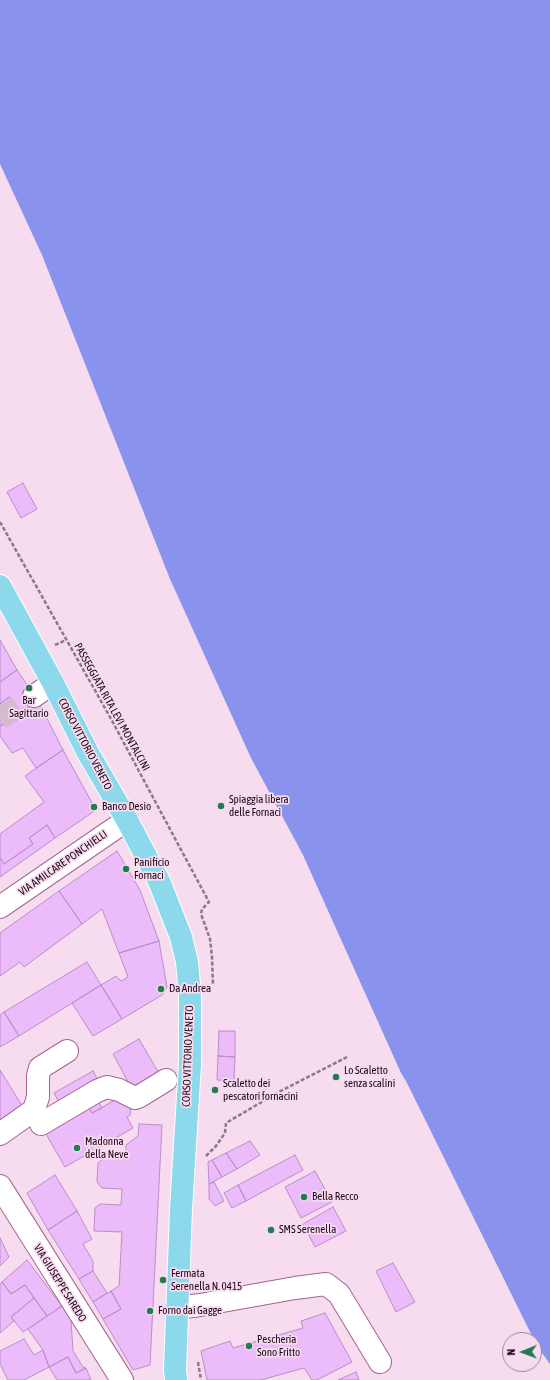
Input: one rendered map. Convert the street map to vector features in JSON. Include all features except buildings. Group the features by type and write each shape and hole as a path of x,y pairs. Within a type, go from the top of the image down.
{"main road":[{"name":"CORSO VITTORIO VENETO","path":"0,586 53,683 88,753 127,820 158,880 181,937 187,962 190,995 190,1064 181,1209 174,1370 176,1380"}],"street":[{"path":"34,696 53,683"},
{"name":"VIA AMILCARE PONCHIELLI","path":"0,907 127,820"},
{"path":"0,1134 34,1110 38,1097 38,1076 40,1068 67,1051"},
{"path":"41,1124 96,1091 107,1087 119,1090 135,1098 166,1080"},
{"name":"VIA GIUSEPPE SAREDO","path":"0,1186 122,1380"},
{"path":"177,1308 326,1284 339,1294 380,1362"}],"path":[{"name":"PASSEGGIATA RITA LEVI MONTALCINI","path":"0,522 110,717 209,902"},
{"path":"206,1156 216,1146 225,1133 226,1123 276,1093 346,1057"}],"water":[{"path":"0,0 550,0 550,1364 542,1353 542,1332 530,1332 401,1073 303,855 251,758 170,579 42,255 0,164"}],"tunnel":[{"path":"0,719 34,696"}],"place":[{"name":"Bar Sagittario","path":"29,688"},
{"name":"Spiaggia libera delle Fornaci","path":"221,806"},
{"name":"Banco Desio","path":"94,807"},
{"name":"Panificio Fornaci","path":"126,869"},
{"name":"Da Andrea","path":"161,989"},
{"name":"Lo Scaletto senza scalini","path":"336,1077"},
{"name":"Scaletto dei pescatori fornacini","path":"215,1090"},
{"name":"Madonna della Neve","path":"77,1148"},
{"name":"Bella Recco","path":"304,1197"},
{"name":"SMS Serenella","path":"271,1230"},
{"name":"Fermata Serenella N. 0415","path":"163,1280"},
{"name":"Forno dai Gagge","path":"150,1311"},
{"name":"Pescheria Sono Fritto","path":"249,1346"}]}
